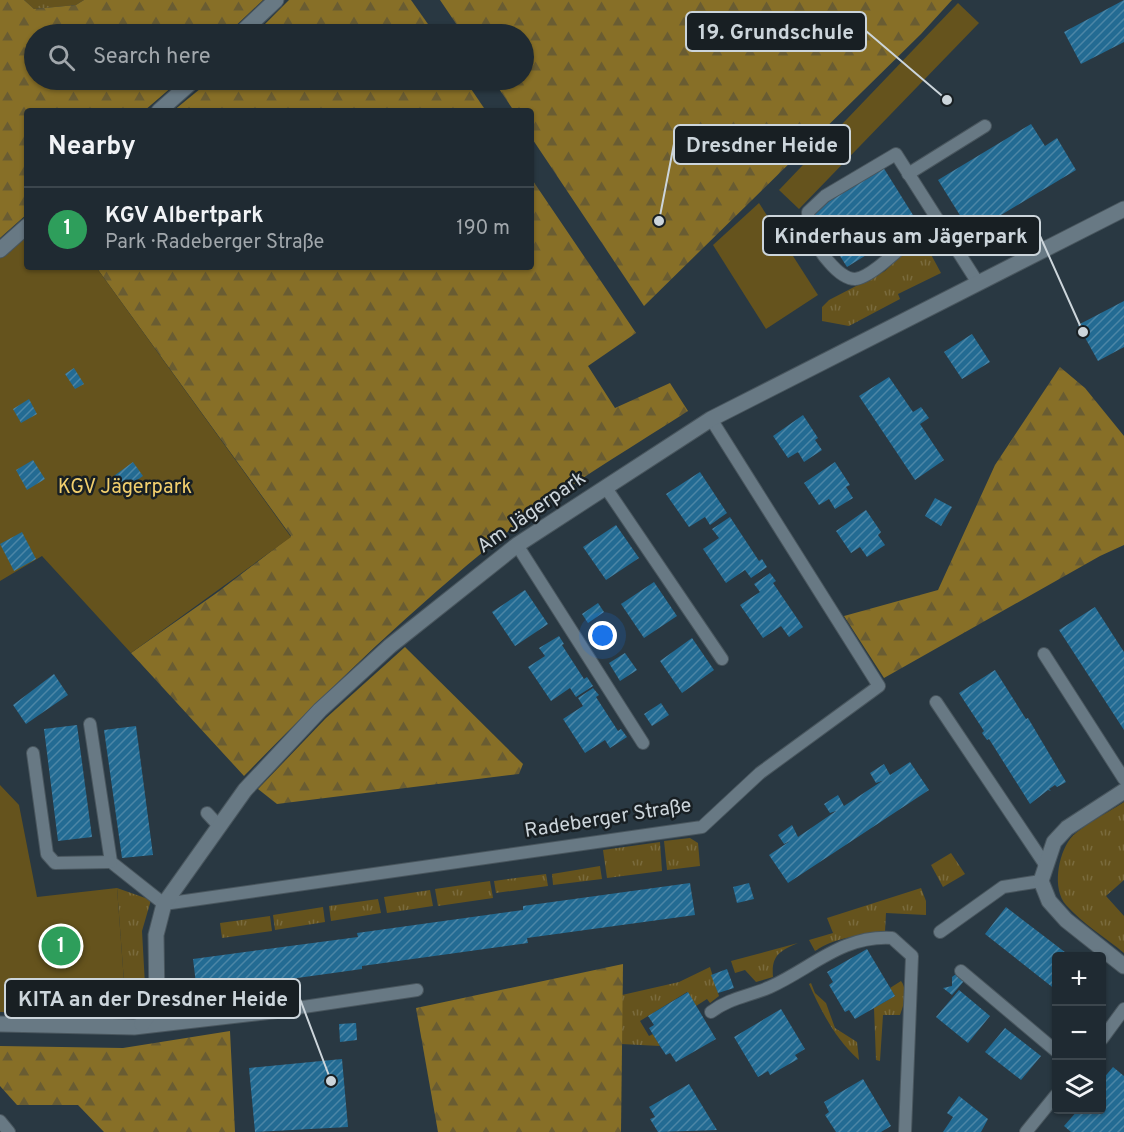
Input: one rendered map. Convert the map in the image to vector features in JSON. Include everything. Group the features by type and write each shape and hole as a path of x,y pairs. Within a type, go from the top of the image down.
{"street":[{"path":"251,24 276,0"},
{"path":"162,108 183,90"},
{"name":"Am Jägerpark","path":"142,1024 157,1003 156,935 164,904 245,790 321,710 390,646 517,545 711,420 1124,209"},
{"path":"0,250 24,229"},
{"path":"1124,791 1066,828 1054,842 1043,874 1048,901 1066,920 1124,966"},
{"path":"0,1024 134,1027 142,1024 290,1009"}],"lane":[{"path":"908,174 985,126"},
{"path":"936,218 918,229 893,256 857,279 848,278 827,261 811,231 808,212 811,207 857,175 896,154 978,283"},
{"name":"Radeberger Straße","path":"164,904 702,827 760,773 879,686 711,420"},
{"path":"606,488 722,659"},
{"path":"517,545 643,743"},
{"path":"1044,654 1124,779"},
{"path":"936,702 1043,874 1003,887 940,932"},
{"path":"90,724 111,862"},
{"path":"33,753 47,854 55,863 111,862 164,904"},
{"path":"207,813 219,826"},
{"path":"711,1012 740,995 764,990 799,974 806,966 836,948 864,939 892,938 912,956 905,1132"},
{"path":"961,971 1052,1047"},
{"path":"290,1009 417,990"},
{"path":"1106,1033 1124,1010"},
{"path":"1026,1132 1052,1100"},
{"path":"0,1121 9,1132"}],"green space":[{"path":"0,0 24,0 34,9 76,5 84,0 263,0 238,24 24,24 24,90 168,90 147,108 24,108 24,217 0,238"},
{"path":"24,0 84,0 76,5 34,9"},
{"path":"289,0 411,0 428,24 265,24"},
{"path":"440,0 952,0 921,34 644,306 534,141 534,108 512,108 500,90 534,90 534,24 456,24"},
{"path":"958,3 979,23 799,209 779,190"},
{"path":"199,90 472,90 484,108 177,108"},
{"path":"534,182 636,333 588,366 615,408 670,383 688,411 568,488 500,538 368,654 244,776 131,653 218,592 291,536 98,270 534,270"},
{"path":"759,203 818,295 766,329 713,245"},
{"name":"KGV Jägerpark","path":"24,236 24,270 98,270 291,537 131,653 42,556 0,581 0,258"},
{"path":"921,236 941,273 898,294 900,299 849,326 822,321 822,307 829,300 885,271"},
{"path":"1060,367 1085,388 1124,436 1124,545 1100,556 884,678 844,616 938,590 995,465"},
{"path":"405,647 523,764 519,774 277,804 258,789 326,718"},
{"path":"0,785 19,805 37,897 117,888 125,995 108,1015 0,1012"},
{"path":"1124,802 1124,880 1106,896 1124,916 1124,953 1066,905 1059,890 1058,872 1062,854 1070,839 1088,824"},
{"path":"690,838 698,843 700,866 667,870 664,841"},
{"path":"660,842 662,871 607,878 603,850"},
{"path":"951,853 965,874 943,887 931,865"},
{"path":"600,866 602,879 553,885 552,874"},
{"path":"546,874 548,886 496,893 494,881"},
{"path":"490,881 493,898 438,906 435,889"},
{"path":"117,888 151,900 142,931 145,985 141,999 128,1012 108,1015 125,995"},
{"path":"921,888 926,901 926,915 886,913 885,932 840,940 815,951 809,940 833,933 827,918"},
{"path":"430,890 433,906 387,913 384,897"},
{"path":"378,899 381,913 331,921 329,906"},
{"path":"323,907 325,922 275,930 273,915"},
{"path":"270,916 272,931 222,938 220,923"},
{"path":"798,943 786,949 775,959 773,977 756,982 745,970 735,973 731,961"},
{"path":"623,964 621,1132 438,1132 416,1008"},
{"path":"710,967 719,996 710,1003 707,999 696,1006 687,992 640,1021 649,1036 653,1034 660,1046 621,1044 622,995 679,982"},
{"path":"901,981 905,993 900,1015 883,1015 880,1061 876,1060 874,1008 895,996 890,988"},
{"path":"811,983 815,993 826,1003 835,1028 857,1042 859,1060 830,1025 809,984"},
{"path":"230,1031 235,1132 104,1132 78,1105 17,1105 0,1086 0,1046 123,1048"}],"building":[{"path":"1124,0 1124,42 1081,64 1064,32"},
{"path":"1031,124 1045,146 1057,138 1076,170 971,233 938,180"},
{"path":"883,167 918,223 847,267 812,212"},
{"path":"1124,301 1124,347 1098,361 1078,325"},
{"path":"972,334 990,362 962,379 944,352"},
{"path":"74,368 84,384 75,389 65,374"},
{"path":"889,377 913,412 921,407 929,418 920,424 944,460 915,480 859,396"},
{"path":"29,399 37,414 21,423 13,409"},
{"path":"803,415 818,438 815,440 822,450 804,462 798,452 788,458 773,436"},
{"path":"33,460 45,479 27,490 16,470"},
{"path":"133,462 143,476 117,494 107,481"},
{"path":"835,462 850,485 846,487 853,498 835,509 829,499 819,505 804,483"},
{"path":"700,472 727,513 710,525 705,517 689,527 666,494"},
{"path":"935,498 952,507 941,526 925,516"},
{"path":"866,510 881,532 878,535 885,545 867,557 860,547 851,553 836,531"},
{"path":"730,517 759,561 762,559 767,567 751,578 745,570 726,583 703,549 719,538 712,529"},
{"path":"616,525 639,558 606,580 583,547"},
{"path":"22,532 36,559 14,571 0,544"},
{"path":"770,573 776,581 773,583 803,627 789,637 781,626 763,638 740,605 760,592 754,584"},
{"path":"654,582 677,616 644,638 621,604"},
{"path":"525,590 548,624 515,646 492,612"},
{"path":"598,603 604,612 588,623 582,614"},
{"path":"1095,607 1124,652 1124,730 1059,630"},
{"path":"559,636 564,644 562,645 584,679 587,677 593,686 576,697 570,688 551,701 528,667 545,656 539,648"},
{"path":"692,638 714,670 682,693 660,661"},
{"path":"625,653 637,670 620,681 609,663"},
{"path":"995,670 1026,719 1028,718 1066,782 1057,787 1055,785 1049,789 1051,791 1048,790 1030,804 989,739 987,740 982,733 984,731 959,693"},
{"path":"54,674 68,695 26,724 13,705"},
{"path":"593,688 599,695 596,697 618,731 621,729 627,737 610,748 605,740 585,753 563,719 583,706 578,698"},
{"path":"661,703 669,715 652,726 644,714"},
{"path":"77,725 92,837 58,841 44,729"},
{"path":"136,726 153,855 122,858 104,730"},
{"path":"910,762 929,790 788,883 769,855 790,841 784,844 778,835 792,825 798,837 836,811 830,813 824,804 838,795 844,806 882,781 876,783 870,773 884,764 890,775"},
{"path":"690,883 695,915 527,938 528,943 197,992 193,959 358,937 357,933 523,910 523,906"},
{"path":"749,883 754,899 737,903 733,887"},
{"path":"1006,907 1065,952 1052,952 1052,987 985,934"},
{"path":"867,949 895,996 855,1019 849,1010 845,1012 829,985 833,982 827,972"},
{"path":"727,969 734,988 718,993 711,975"},
{"path":"956,974 964,981 952,995 943,988 952,986 952,977"},
{"path":"959,990 990,1016 968,1043 936,1017"},
{"path":"688,992 716,1039 676,1062 670,1053 666,1055 649,1028 654,1025 648,1016"},
{"path":"781,1009 805,1049 795,1055 798,1059 770,1075 768,1071 758,1077 734,1037"},
{"path":"356,1023 357,1040 340,1042 339,1024"},
{"path":"1005,1028 1041,1056 1021,1080 985,1052"},
{"path":"342,1059 348,1127 255,1132 249,1068"},
{"path":"1113,1067 1124,1076 1124,1132 1071,1132 1064,1126 1074,1114 1106,1114 1106,1075"},
{"path":"863,1079 891,1126 881,1132 836,1132 825,1115 829,1112 824,1102"},
{"path":"689,1084 717,1130 658,1132 650,1119 655,1117 649,1107"},
{"path":"959,1096 988,1119 981,1132 943,1132 953,1117 947,1113"}],"place":[{"name":"19. Grundschule","path":"947,100"},
{"name":"Dresdner Heide","path":"659,221"},
{"name":"Kinderhaus am Jägerpark","path":"1083,332"},
{"name":"KGV Albertpark","path":"61,946"},
{"name":"KITA an der Dresdner Heide","path":"331,1081"}]}
